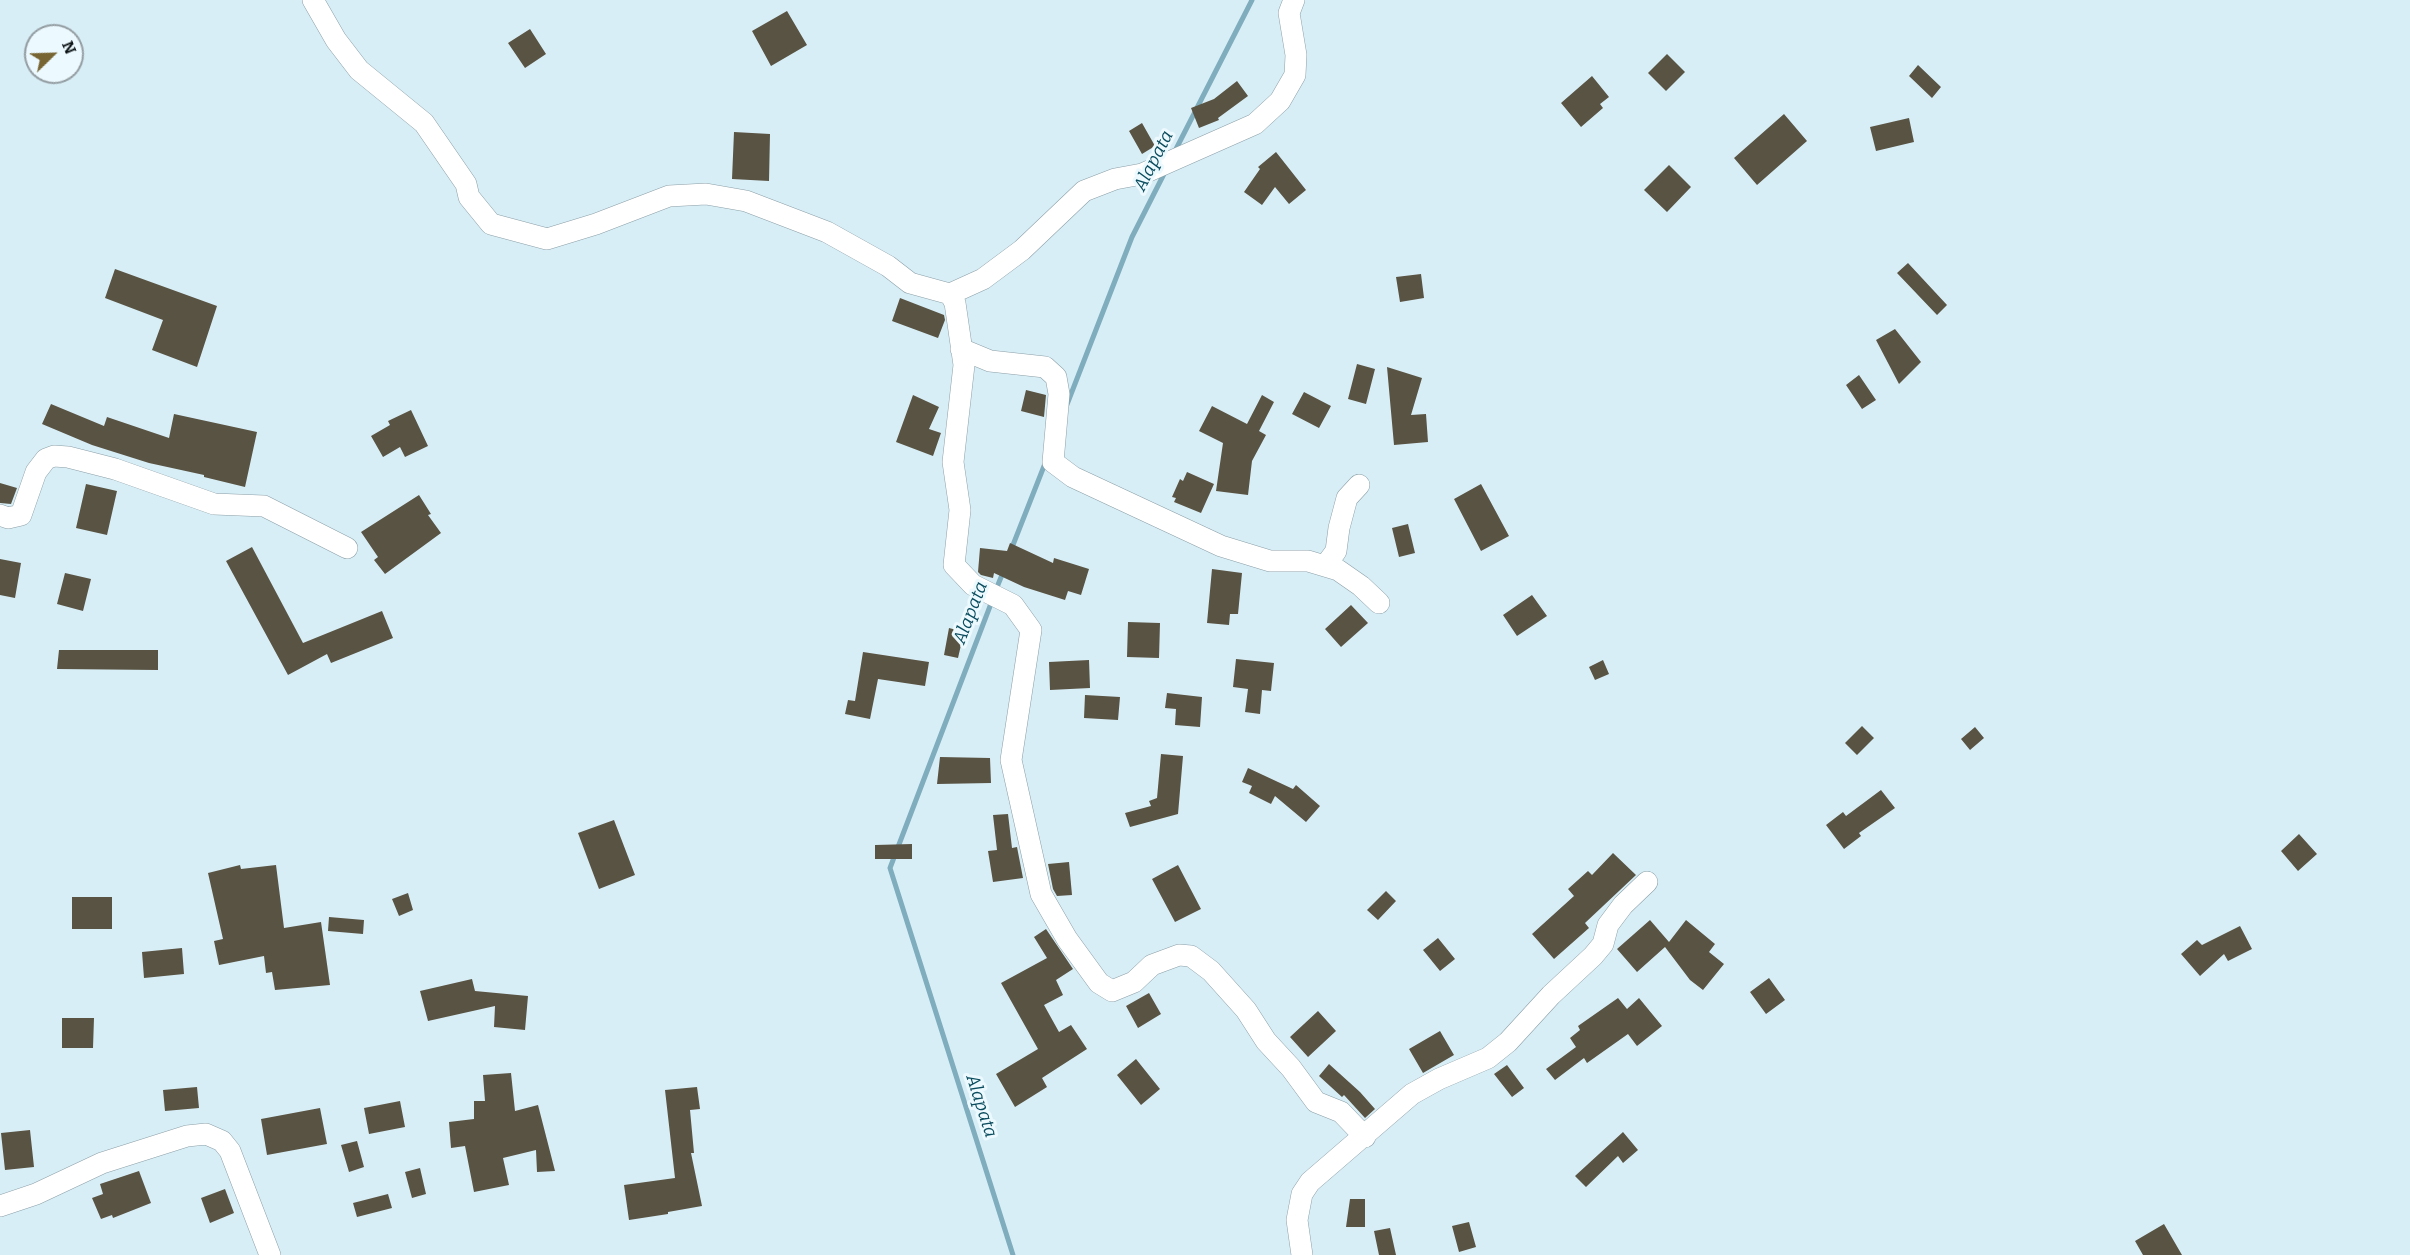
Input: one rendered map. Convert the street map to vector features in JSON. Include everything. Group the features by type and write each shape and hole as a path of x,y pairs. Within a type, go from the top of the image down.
{"street":[{"path":"313,0 336,40 359,70 424,123 466,184 469,197 491,224 547,239 596,224 669,196 706,194 746,201 827,232 888,266 910,283 950,294 983,279 1022,250 1084,191 1115,179 1142,174 1255,124 1280,101 1295,75 1296,55 1289,13 1294,0"},
{"path":"950,294 955,303 964,365 953,462 960,510 954,566 973,585 1013,605 1031,630 1011,760 1041,894 1067,939 1092,975 1099,983 1112,991 1134,982 1152,965 1179,955 1191,956 1211,971 1246,1010 1266,1041 1291,1068 1316,1102 1341,1112 1365,1137"},
{"path":"961,349 990,362 1045,367 1056,377 1059,394 1053,462 1073,477 1221,546 1270,561 1308,561 1338,570 1361,586 1379,603"},
{"path":"0,515 8,518 21,515 36,472 46,459 54,456 68,457 115,470 214,504 264,506 347,548"},
{"path":"1325,566 1336,551 1347,498 1359,485"},
{"path":"1302,1255 1297,1220 1302,1194 1310,1182 1365,1137 1412,1094 1439,1079 1488,1058 1508,1042 1551,995 1593,956 1603,944 1608,925 1647,882"},
{"path":"0,1206 36,1194 102,1163 187,1136 206,1134 222,1141 230,1151 270,1255"}],"building":[{"path":"787,11 807,45 771,66 752,31"},
{"path":"530,29 546,54 525,68 508,43"},
{"path":"1667,54 1685,72 1666,91 1648,73"},
{"path":"1918,65 1941,87 1932,98 1909,76"},
{"path":"1592,76 1609,97 1600,104 1603,108 1581,127 1561,103"},
{"path":"1237,81 1248,96 1218,118 1219,120 1199,128 1191,108 1214,99"},
{"path":"1784,114 1807,141 1757,185 1734,158"},
{"path":"1909,118 1914,142 1876,151 1870,127"},
{"path":"1142,123 1155,146 1142,154 1129,131"},
{"path":"734,132 770,134 769,181 732,179"},
{"path":"1276,152 1306,190 1289,204 1275,187 1262,205 1244,192 1260,169 1258,167"},
{"path":"1669,165 1691,187 1667,212 1644,190"},
{"path":"1908,263 1947,305 1937,315 1897,273"},
{"path":"115,269 217,306 197,367 152,350 163,320 105,298"},
{"path":"1421,274 1424,298 1400,302 1396,277"},
{"path":"900,298 944,315 945,320 938,338 892,321"},
{"path":"1895,329 1921,362 1899,384 1876,340"},
{"path":"1357,364 1375,369 1366,404 1348,399"},
{"path":"1387,367 1422,378 1411,415 1426,414 1428,442 1394,445"},
{"path":"1859,375 1876,400 1862,409 1846,385"},
{"path":"1026,390 1046,395 1044,417 1021,411"},
{"path":"1304,392 1331,406 1319,428 1292,414"},
{"path":"913,395 939,407 929,429 941,433 933,456 896,442"},
{"path":"1262,395 1274,402 1259,431 1266,435 1252,461 1248,495 1216,491 1223,443 1199,431 1212,406 1247,424"},
{"path":"51,404 104,426 107,417 169,438 174,414 257,432 245,487 149,463 92,445 42,424"},
{"path":"411,410 428,446 405,457 400,447 383,457 371,436 390,425 388,421"},
{"path":"1187,472 1214,484 1201,513 1174,502 1176,498 1172,497 1180,479 1183,481"},
{"path":"0,483 17,488 11,504 0,503"},
{"path":"86,484 117,491 107,535 76,528"},
{"path":"1481,484 1509,536 1481,551 1454,499"},
{"path":"419,495 431,514 428,515 441,533 385,574 374,560 378,557 361,532"},
{"path":"1408,524 1415,553 1399,557 1392,528"},
{"path":"1010,543 1053,563 1054,558 1089,569 1081,595 1068,591 1065,600 1024,587 994,573 993,578 978,572 980,548 1007,551"},
{"path":"252,547 303,643 382,611 393,638 331,663 327,654 288,675 226,561"},
{"path":"0,559 21,563 15,598 0,595"},
{"path":"1212,569 1242,573 1238,614 1230,614 1229,625 1207,623"},
{"path":"65,573 91,579 83,611 57,604"},
{"path":"1532,595 1547,616 1517,636 1503,615"},
{"path":"1351,605 1368,623 1341,647 1325,629"},
{"path":"1128,622 1160,623 1159,658 1127,657"},
{"path":"949,628 964,632 958,658 944,655"},
{"path":"59,650 158,650 158,670 57,669"},
{"path":"863,652 929,662 925,686 878,679 870,719 845,714 848,700 855,701"},
{"path":"1236,659 1274,663 1271,691 1262,690 1260,714 1245,712 1248,689 1233,687"},
{"path":"1089,660 1090,688 1050,690 1049,662"},
{"path":"1603,660 1609,674 1595,680 1589,667"},
{"path":"1167,693 1202,697 1200,727 1175,725 1176,709 1165,708"},
{"path":"1085,695 1120,697 1118,720 1084,718"},
{"path":"1862,726 1874,738 1857,755 1845,743"},
{"path":"1975,727 1984,738 1970,750 1961,739"},
{"path":"1161,754 1183,756 1178,814 1130,827 1125,813 1151,806 1149,801 1157,798"},
{"path":"940,757 990,758 991,783 937,784"},
{"path":"1248,768 1293,789 1296,785 1320,806 1306,822 1275,796 1271,804 1249,793 1252,786 1242,782"},
{"path":"1881,790 1895,808 1859,833 1861,836 1844,849 1826,825 1843,812 1846,816"},
{"path":"1008,814 1012,848 1017,847 1023,878 993,882 988,851 997,850 993,815"},
{"path":"614,820 635,875 599,889 578,833"},
{"path":"2299,834 2317,854 2298,871 2281,851"},
{"path":"912,844 912,859 875,859 875,845"},
{"path":"1613,853 1636,875 1585,923 1589,928 1554,959 1532,934 1574,896 1568,889 1588,871 1592,875"},
{"path":"1069,862 1072,895 1057,896 1053,889 1048,864"},
{"path":"240,865 241,869 276,865 284,928 321,922 330,985 275,990 272,972 266,973 264,956 219,965 214,941 223,939 208,873"},
{"path":"1178,865 1201,909 1175,922 1152,879"},
{"path":"1386,891 1396,901 1378,920 1367,910"},
{"path":"408,893 413,910 399,916 392,899"},
{"path":"72,897 112,897 112,929 72,929"},
{"path":"329,917 364,920 363,934 328,931"},
{"path":"1650,920 1669,942 1686,920 1715,944 1709,952 1724,964 1703,990 1690,980 1665,947 1637,972 1617,949"},
{"path":"2240,926 2252,949 2228,961 2224,954 2200,976 2181,954 2197,940 2202,945"},
{"path":"1046,929 1073,969 1056,980 1063,995 1044,1005 1059,1032 1071,1025 1087,1049 1042,1078 1047,1087 1015,1107 996,1074 1038,1049 1001,983 1047,958 1034,937"},
{"path":"1438,938 1455,959 1440,971 1423,950"},
{"path":"182,948 184,974 144,978 142,952"},
{"path":"1769,978 1785,1000 1766,1014 1750,992"},
{"path":"472,979 475,991 528,996 525,1030 494,1027 495,1006 428,1021 420,991"},
{"path":"1149,993 1161,1014 1138,1028 1126,1006"},
{"path":"1618,998 1627,1009 1639,998 1662,1026 1637,1046 1628,1034 1587,1063 1584,1058 1555,1080 1546,1069 1576,1047 1570,1038 1580,1030 1578,1026"},
{"path":"1318,1011 1336,1031 1308,1057 1290,1037"},
{"path":"62,1018 94,1018 93,1048 62,1048"},
{"path":"1440,1031 1454,1055 1423,1073 1409,1049"},
{"path":"1136,1059 1160,1089 1141,1105 1117,1075"},
{"path":"1329,1064 1375,1109 1365,1118 1344,1095 1342,1097 1319,1076"},
{"path":"1507,1065 1524,1088 1512,1097 1494,1074"},
{"path":"511,1073 515,1111 538,1105 555,1171 537,1172 536,1150 503,1158 509,1185 474,1192 465,1146 451,1148 449,1122 474,1119 474,1101 485,1101 483,1075"},
{"path":"197,1087 199,1108 165,1111 163,1090"},
{"path":"697,1087 700,1109 690,1110 694,1153 691,1153 702,1206 629,1220 624,1185 675,1178 665,1090"},
{"path":"400,1101 405,1127 369,1134 364,1108"},
{"path":"320,1108 327,1144 267,1155 261,1119"},
{"path":"30,1130 34,1167 5,1170 1,1133"},
{"path":"1623,1132 1638,1150 1623,1163 1618,1156 1586,1187 1575,1176"},
{"path":"357,1141 364,1167 349,1172 341,1145"},
{"path":"420,1168 426,1194 412,1198 405,1172"},
{"path":"139,1171 151,1203 113,1218 112,1215 101,1219 92,1198 103,1194 100,1184"},
{"path":"225,1189 234,1213 210,1223 201,1198"},
{"path":"388,1194 392,1208 357,1217 353,1203"},
{"path":"1350,1199 1365,1199 1365,1227 1346,1227"},
{"path":"1469,1222 1476,1247 1459,1252 1452,1226"},
{"path":"2164,1224 2182,1255 2143,1255 2135,1241"},
{"path":"1390,1228 1396,1255 1379,1255 1374,1231"}],"waterway":[{"name":"Alapata","path":"1175,151 1252,0"},
{"name":"Alapata","path":"1066,407 1132,237 1166,170"},
{"name":"Alapata","path":"1011,550 1046,461"},
{"name":"Alapata","path":"995,592 1004,570"},
{"name":"Alapata","path":"992,601 890,868 1013,1255"}]}
